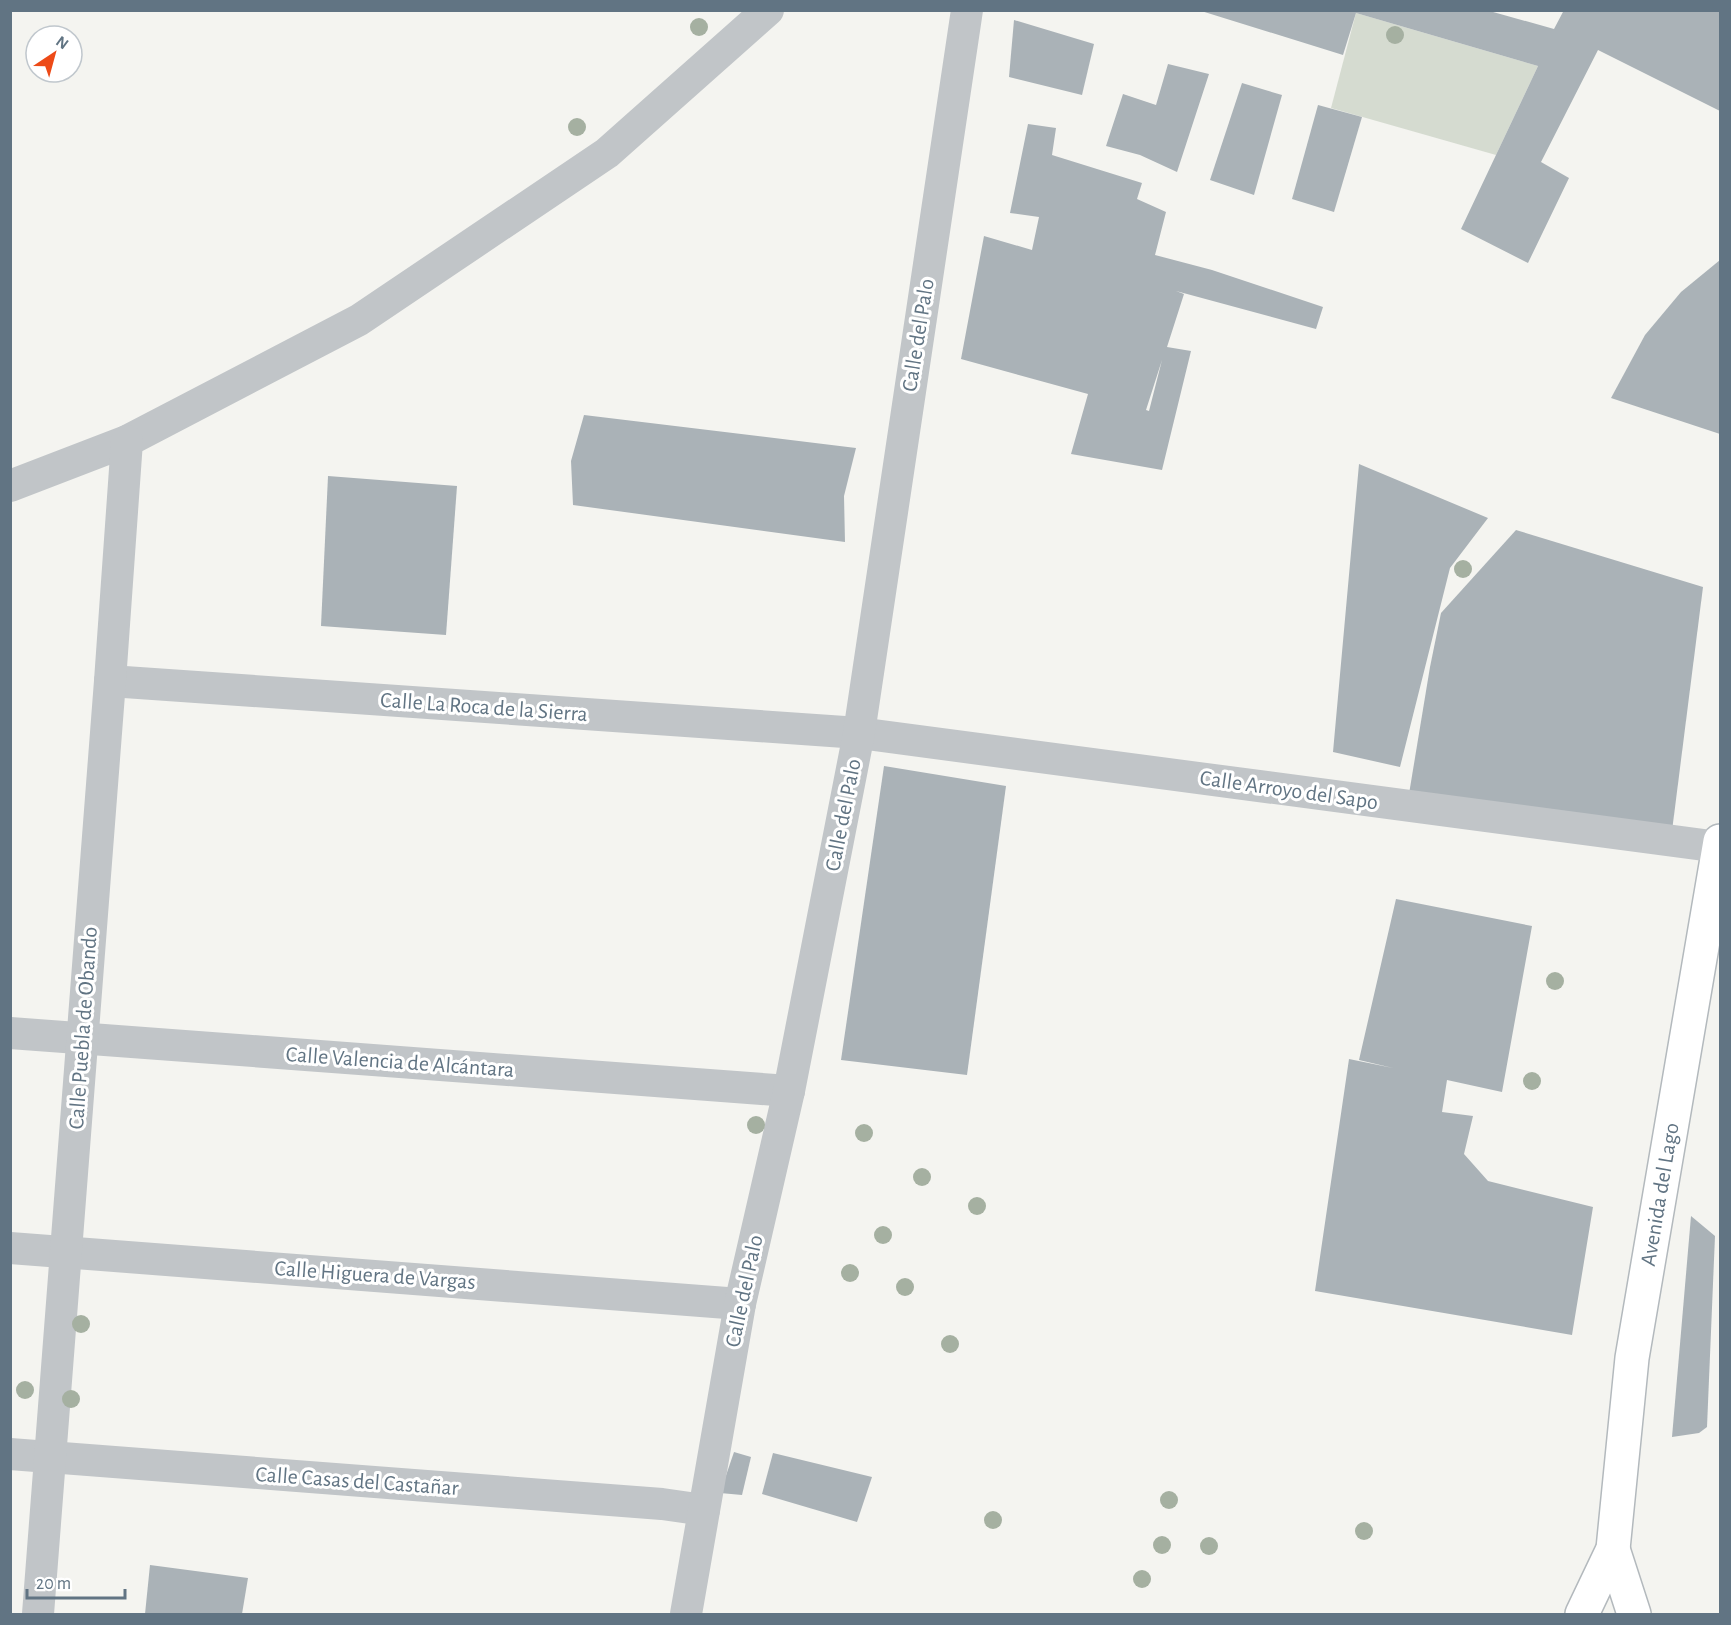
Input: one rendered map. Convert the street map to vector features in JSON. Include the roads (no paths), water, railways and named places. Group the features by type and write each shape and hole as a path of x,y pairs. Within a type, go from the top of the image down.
{"street":[{"path":"10,486 127,441 359,320 607,153 768,10"},
{"name":"Calle del Palo","path":"686,1614 740,1304 789,1091 859,734 967,10"},
{"name":"Calle Puebla de Obando","path":"39,1614 127,441"},
{"name":"Calle La Roca de la Sierra","path":"110,681 859,734"},
{"name":"Calle Arroyo del Sapo","path":"859,734 1720,844"},
{"name":"Avenida del Lago","path":"1582,1614 1613,1549 1632,1358 1720,844"},
{"name":"Calle Valencia de Alcántara","path":"10,1033 789,1091"},
{"name":"Calle Higuera de Vargas","path":"10,1248 740,1304"},
{"name":"Calle Casas del Castañar","path":"10,1454 662,1504 704,1510"},
{"name":"Avenida del Lago","path":"1613,1549 1634,1614"}]}
